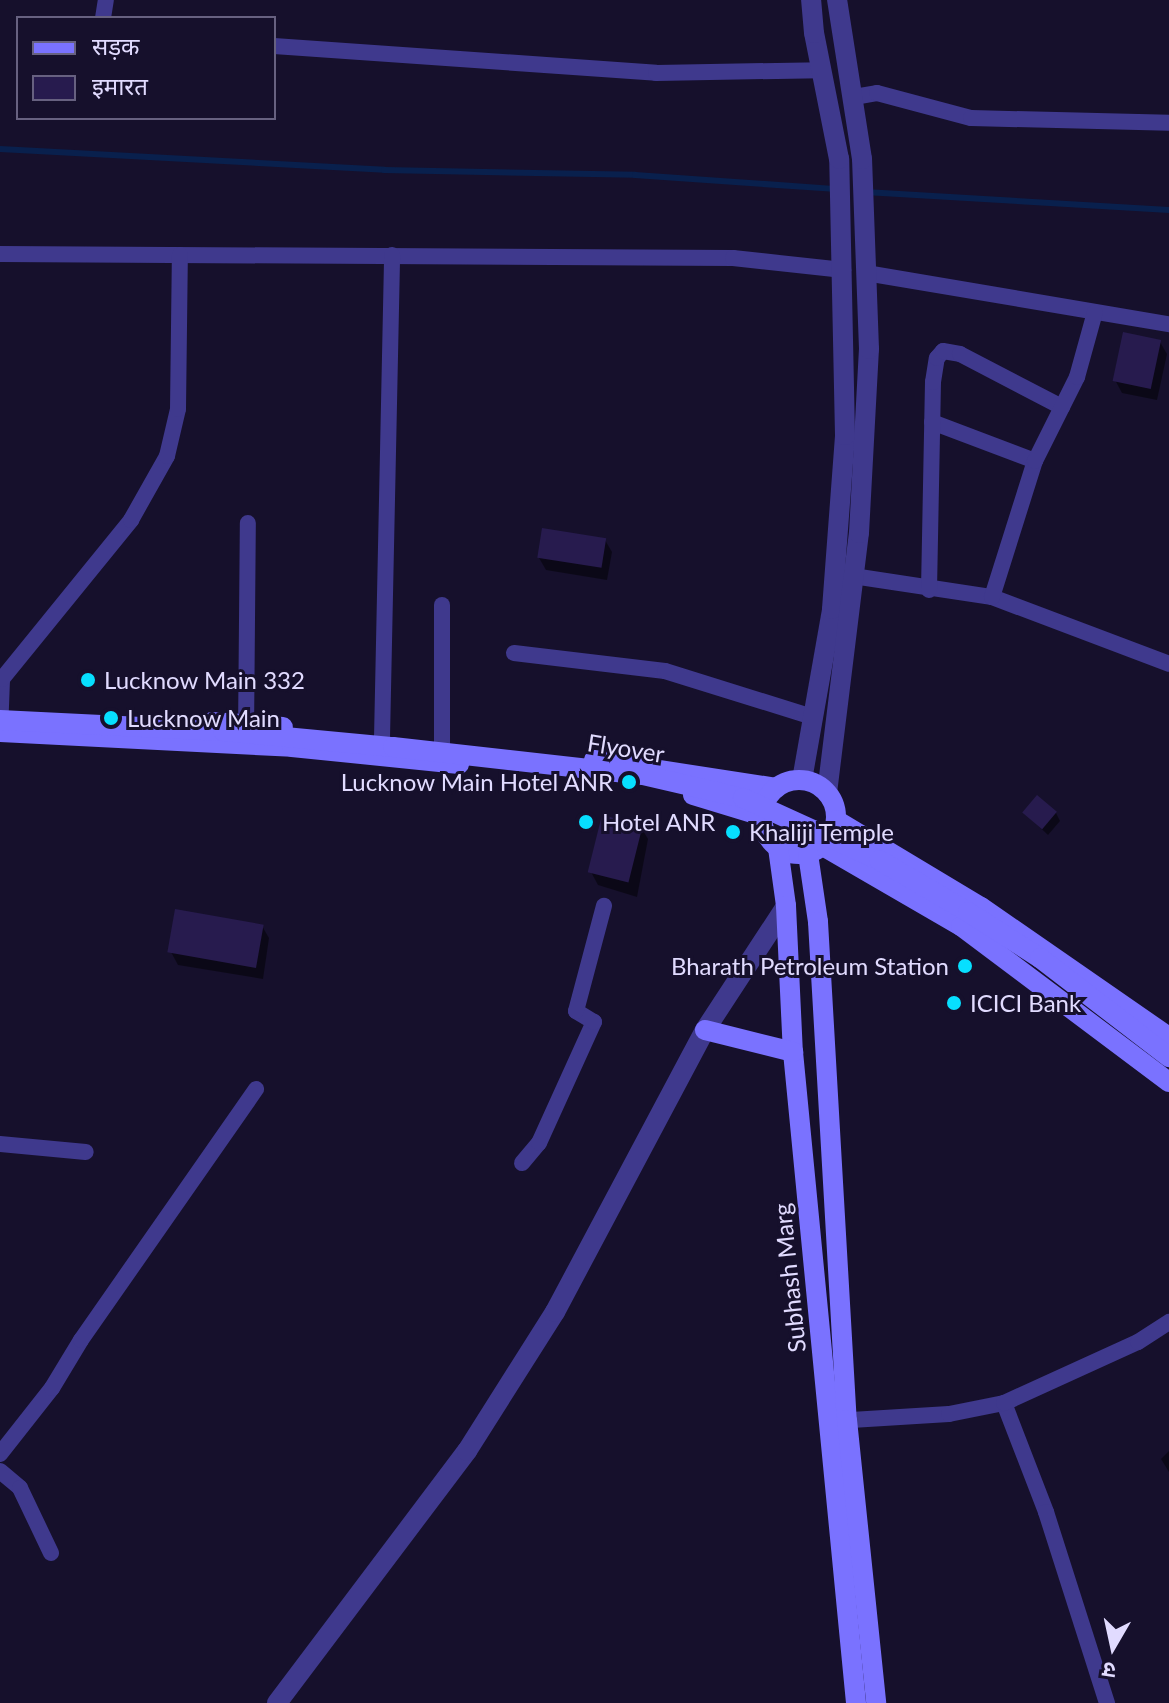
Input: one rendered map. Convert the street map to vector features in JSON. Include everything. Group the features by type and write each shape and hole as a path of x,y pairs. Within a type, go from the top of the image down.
{"main road":[{"path":"0,713 246,723 628,763 776,788 802,780 827,793 836,820 981,907 1168,1035"},
{"name":"Flyover","path":"0,720 223,731 393,747 643,775 743,798 879,860 968,912 1052,967 1169,1057"},
{"path":"0,732 246,745 629,782 697,796 762,816"},
{"path":"776,788 768,796 762,816 769,840 778,848 788,853 816,850 961,926 1169,1082"},
{"path":"836,820 816,850 838,1421 876,1703"},
{"name":"Subhash Marg","path":"778,848 786,906 793,1052 838,1421 856,1703"},
{"path":"705,1030 793,1052"}],"street":[{"path":"802,780 832,609 845,435 839,159 820,70 811,0"},
{"path":"827,793 836,748 842,650 853,576 867,433 866,232 862,159 854,97 840,35 837,0"},
{"path":"276,46 656,73 820,70"},
{"path":"854,97 877,93 971,118 1169,123"},
{"path":"0,254 733,258 843,270"},
{"path":"0,732 2,679 131,520 167,456 178,409 180,255"},
{"path":"382,738 392,255"},
{"path":"866,273 1169,324"},
{"path":"992,597 1035,461 1077,377 1095,312"},
{"path":"929,590 935,363 943,351 960,354 986,365 1062,407"},
{"path":"932,422 1035,461"},
{"path":"246,745 248,523"},
{"path":"853,576 929,590 992,597 1169,664"},
{"path":"442,605 442,744"},
{"path":"514,653 665,671 813,717"},
{"path":"522,1163 539,1143 594,1022 576,1011 604,906"},
{"path":"277,1703 467,1451 555,1312 705,1030 786,906"},
{"path":"1144,1062 1168,1035"},
{"path":"0,1454 52,1388 81,1340 256,1089"},
{"path":"0,1144 86,1152"},
{"path":"838,1421 949,1414 1004,1403 1138,1342 1169,1322"},
{"path":"1004,1403 1046,1512 1107,1703"},
{"path":"0,1471 20,1488 51,1553"}],"building":[{"path":"1123,332 1161,340 1151,389 1113,381"},
{"path":"542,528 606,538 602,568 537,558"},
{"path":"1037,795 1057,812 1042,829 1022,813"},
{"path":"602,815 643,825 628,882 588,872"},
{"path":"175,909 264,925 256,968 167,952"}],"waterway":[{"path":"0,149 384,170 635,175 834,189"},
{"path":"865,192 1169,210"}],"place":[{"name":"Lucknow Main 332","path":"88,680"},
{"name":"Lucknow Main","path":"111,718"},
{"name":"Lucknow Main Hotel ANR","path":"629,782"},
{"name":"Hotel ANR","path":"586,822"},
{"name":"Khaliji Temple","path":"733,832"},
{"name":"Bharath Petroleum Station","path":"965,966"},
{"name":"ICICI Bank","path":"954,1003"}]}
